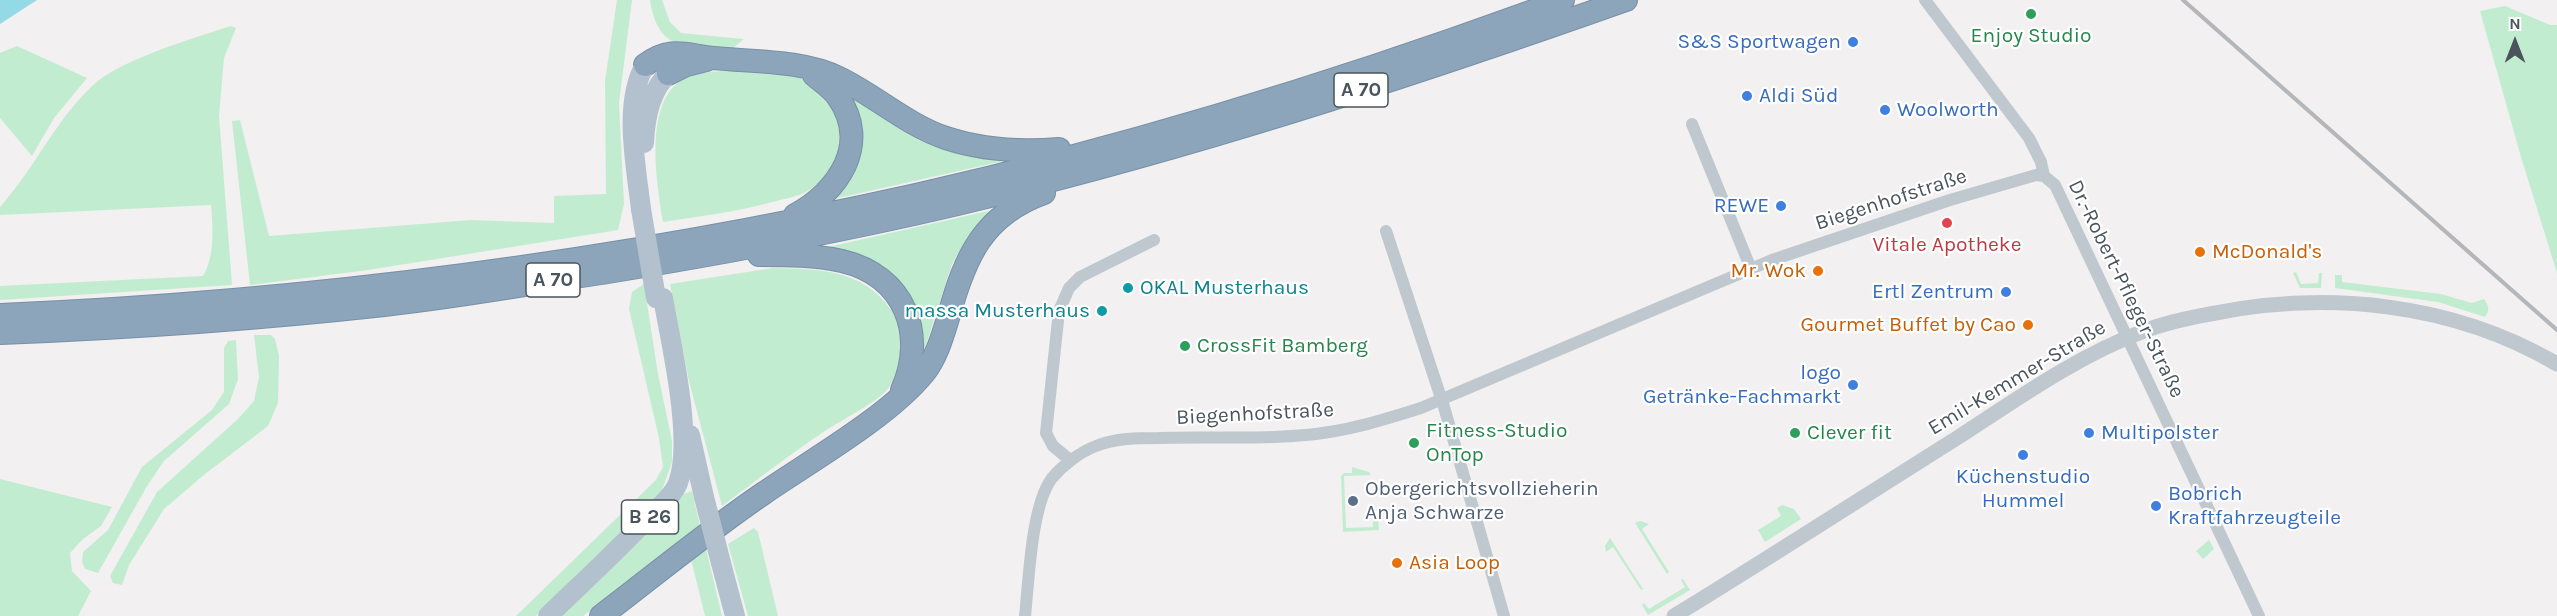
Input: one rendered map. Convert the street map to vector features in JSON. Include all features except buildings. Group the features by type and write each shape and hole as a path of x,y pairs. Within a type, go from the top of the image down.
{"highway":[{"name":"A 70","path":"0,333 238,318 386,305 721,254 921,213 1116,154 1270,100 1455,40 1563,0"},
{"name":"A 70","path":"0,315 231,301 391,283 612,253 783,222 1116,154 1276,118 1467,56 1626,0"},
{"path":"645,65 659,55 674,52 714,58 776,62 837,77 919,126 944,138 970,145 1032,151 1116,154"},
{"path":"668,74 686,65 714,58"},
{"path":"783,222 812,206 827,193 839,178 849,154 849,125 843,106 833,90 806,69"},
{"path":"601,616 734,515 876,416 899,397 924,373 935,354 965,263 974,246 993,223 1011,209 1038,195 1074,183 1116,154"},
{"path":"721,254 822,257 865,270 884,282 905,309 912,328 912,361 899,397"}],"main road":[{"name":"B 26","path":"645,65 637,79 633,93 635,157 659,298 704,497 735,616"},
{"name":"B 26","path":"644,209 645,126 660,82 668,74"},
{"name":"B 26","path":"548,616 634,534 672,494 678,484 682,446 679,387"}],"street":[{"name":"Dr.-Robert-Pfleger-Straße","path":"1925,0 2029,138 2041,162 2044,176 2055,185 2129,337 2259,616"},
{"path":"1692,124 1751,269"},
{"name":"Biegenhofstraße","path":"1025,616 1039,510 1052,478 1071,460 1094,446 1132,438 1283,437 1342,430 1375,423 1442,399 1751,269 1950,200 2026,176 2044,176"},
{"path":"1386,231 1442,399 1504,616"},
{"path":"1071,460 1053,446 1046,433 1059,311 1069,288 1080,277 1154,240"},
{"name":"Emil-Kemmer-Straße","path":"1674,616 2034,388 2108,345 2186,319 2243,307 2308,302 2402,309 2458,321 2490,332 2557,364"}],"green space":[{"path":"617,0 632,0 619,103 624,204 618,230 368,270 250,285 232,121 240,120 269,236 471,220 554,223 554,196 606,194 605,81"},
{"path":"650,0 662,0 670,22 681,33 744,39 733,48 678,44 660,30"},
{"path":"2505,6 2550,25 2557,25 2557,273 2521,157 2480,11"},
{"path":"231,26 236,28 224,58 219,116 232,285 0,300 0,286 203,276 210,260 213,232 211,205 0,215 0,207 24,177 67,114 104,76 178,43"},
{"path":"17,46 87,78 54,118 32,156 0,118 0,53"},
{"path":"744,69 773,71 801,78 818,88 829,100 836,113 839,143 828,171 819,183 797,196 737,210 663,222 656,162 656,140 665,99 676,84 693,75"},
{"path":"842,94 1017,158 829,200 845,177"},
{"path":"993,210 968,236 952,264 921,360 920,322 828,247"},
{"path":"773,268 807,269 839,274 867,286 880,296 896,320 900,330 900,362 892,382 881,396 812,440 722,506 689,381 670,284"},
{"path":"2296,272 2301,284 2318,283 2319,273 2322,273 2321,288 2300,288 2293,273"},
{"path":"2335,275 2342,275 2342,282 2441,294 2472,303 2484,299 2488,310 2485,317 2438,302 2335,288"},
{"path":"644,284 658,374 672,441 672,462 661,493 536,616 516,616 656,480 663,467 659,438 629,309 632,292"},
{"path":"254,335 271,335 275,339 279,356 278,403 268,426 164,509 129,565 122,585 113,583 110,576 157,492 238,419 254,401 259,377"},
{"path":"236,340 238,379 229,404 164,461 147,486 98,573 85,569 82,562 83,552 108,530 142,467 212,410 224,392 224,348 228,341"},
{"path":"1352,467 1369,472 1371,475 1344,476 1346,528 1373,527 1373,516 1378,516 1379,530 1343,532 1341,476 1344,473 1352,473"},
{"path":"0,479 112,507 101,526 83,539 70,553 72,571 91,591 78,616 0,616"},
{"path":"692,491 700,526 583,616 561,616 659,522 684,494"},
{"path":"1782,505 1794,509 1801,519 1765,542 1758,530 1781,516 1777,508"},
{"path":"1640,521 1649,524 1642,529 1669,572 1667,574 1635,523"},
{"path":"754,528 758,532 778,616 748,616 728,544"},
{"path":"1610,538 1643,589 1641,590 1613,547 1606,552 1605,546"},
{"path":"2209,540 2214,549 2203,559 2196,551"},
{"path":"706,549 722,616 705,616 691,559"},
{"path":"1683,579 1690,590 1648,615 1642,605 1644,603 1649,609 1685,587 1681,580"}],"water":[{"path":"0,0 37,0 0,24"}],"railway":[{"path":"2183,0 2557,330"}],"place":[{"name":"Enjoy Studio","path":"2031,14"},
{"name":"S&S Sportwagen","path":"1853,42"},
{"name":"Aldi Süd","path":"1747,96"},
{"name":"Woolworth","path":"1885,110"},
{"name":"REWE","path":"1781,206"},
{"name":"Vitale Apotheke","path":"1947,223"},
{"name":"McDonald's","path":"2200,252"},
{"name":"Mr. Wok","path":"1818,271"},
{"name":"OKAL Musterhaus","path":"1128,288"},
{"name":"Ertl Zentrum","path":"2006,292"},
{"name":"massa Musterhaus","path":"1102,311"},
{"name":"Gourmet Buffet by Cao","path":"2028,325"},
{"name":"CrossFit Bamberg","path":"1185,346"},
{"name":"logo Getränke-Fachmarkt","path":"1853,385"},
{"name":"Clever fit","path":"1795,433"},
{"name":"Multipolster","path":"2089,433"},
{"name":"Fitness-Studio OnTop","path":"1414,443"},
{"name":"Küchenstudio Hummel","path":"2023,455"},
{"name":"Obergerichtsvollzieherin Anja Schwarze","path":"1353,501"},
{"name":"Bobrich Kraftfahrzeugteile","path":"2156,506"},
{"name":"Asia Loop","path":"1397,563"}]}
